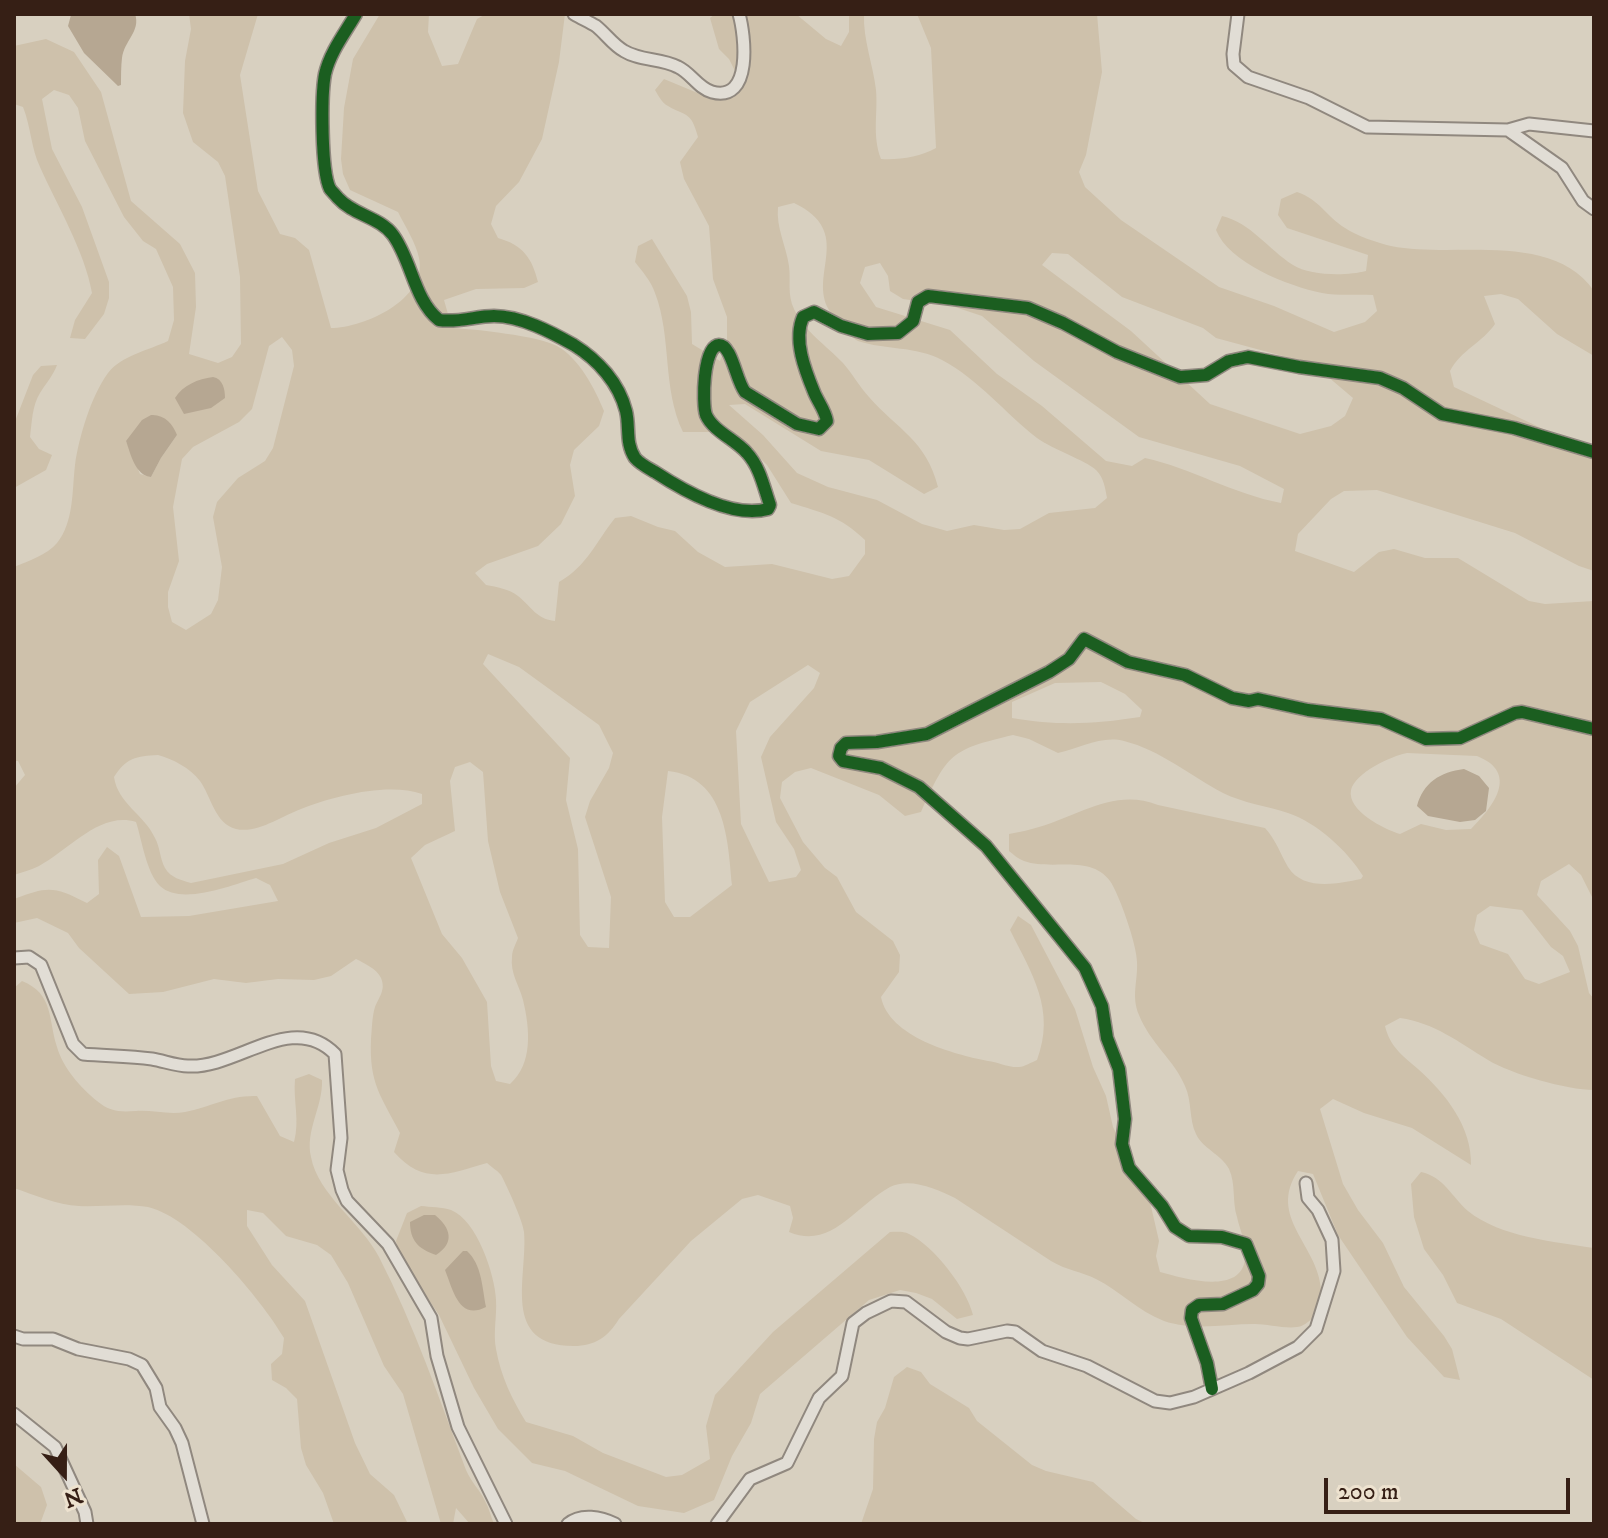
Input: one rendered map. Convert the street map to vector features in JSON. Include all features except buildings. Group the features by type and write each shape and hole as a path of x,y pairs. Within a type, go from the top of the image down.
{"street":[{"path":"356,14 332,55 325,74 322,113 331,190 342,203 382,224 392,233 403,251 423,300 439,320 494,316 510,318 537,327 574,346 599,365 617,387 626,412 630,448 637,461 702,499 757,512 768,509 770,505 754,461 706,415 704,377 711,349 722,345 729,350 739,385 745,392 797,424 819,429 827,421 801,352 798,328 803,317 814,312 841,326 868,334 898,333 913,321 918,302 928,296 1028,308 1117,352 1180,377 1206,375 1229,361 1248,357 1380,378 1403,388 1442,414 1514,428 1594,452"},
{"path":"574,14 597,27 627,53 679,67 698,85 719,93 739,83 744,65 739,14"},
{"path":"1238,14 1234,65 1248,77 1309,98 1367,127 1508,130 1529,124 1594,131"},
{"path":"1508,130 1562,168 1583,201 1594,209"},
{"path":"1212,1389 1207,1363 1191,1318 1192,1310 1199,1305 1223,1304 1253,1290 1258,1284 1259,1276 1246,1244 1238,1240 1189,1236 1181,1232 1129,1168 1122,1144 1125,1119 1119,1069 1107,1038 1102,1006 1089,974 986,846 919,787 881,768 843,761 839,756 841,748 846,743 877,742 927,734 1049,672 1069,659 1084,639 1128,662 1185,675 1232,698 1258,699 1308,710 1381,719 1426,739 1460,738 1522,712 1594,729"},
{"path":"14,958 29,957 41,965 73,1044 83,1054 150,1059 190,1067 231,1058 270,1042 298,1036 325,1044 335,1054 341,1138 337,1170 342,1190 347,1201 388,1244 431,1318 437,1356 458,1427 506,1524"},
{"path":"722,1522 750,1479 787,1463 819,1398 842,1376 853,1323 891,1301 906,1302 946,1332 960,1338 1015,1332 1042,1351 1087,1366 1155,1401 1170,1403 1194,1397 1298,1347 1316,1329 1334,1271 1329,1233 1308,1198 1306,1183"},
{"path":"14,1336 53,1339 78,1349 129,1359 142,1365 156,1388 160,1407 182,1443 203,1524"},
{"path":"14,1414 55,1447 85,1512 87,1524"},
{"path":"568,1524 578,1517 603,1518 615,1524"}],"shaded area":[{"path":"135,14 136,26 122,58 121,85 118,86 84,53 68,26 71,15"},
{"path":"189,14 258,14 240,75 258,191 280,234 295,238 309,250 331,328 360,323 391,308 414,286 419,273 418,252 398,212 350,190 343,174 344,108 353,59 380,14 429,14 428,32 442,66 458,64 477,19 486,14 565,14 559,62 542,139 519,182 496,206 491,224 498,238 514,244 525,254 538,282 524,288 476,289 444,300 452,328 536,339 565,351 585,375 604,411 599,426 574,450 570,465 575,496 561,524 538,546 487,564 475,573 486,585 514,594 549,620 555,621 559,582 584,561 615,518 631,516 675,531 698,552 725,567 772,564 832,579 849,576 865,554 865,540 847,526 831,516 791,503 767,465 732,432 683,432 676,415 660,310 651,284 635,262 638,246 652,239 687,296 692,344 720,361 727,341 727,317 713,279 709,226 684,179 680,162 698,137 690,119 666,105 655,90 664,79 700,94 719,93 737,75 729,59 719,49 710,18 715,14 796,14 826,39 841,46 849,32 849,14 864,14 876,90 877,141 881,159 888,159 917,156 936,148 931,48 917,14 1097,14 1102,72 1086,155 1079,172 1085,187 1121,220 1219,287 1334,332 1365,322 1377,311 1373,295 1322,293 1261,271 1246,263 1223,242 1216,230 1222,216 1242,224 1300,269 1329,274 1366,271 1368,255 1287,228 1278,215 1281,199 1297,192 1312,199 1345,228 1374,241 1416,249 1527,253 1553,260 1576,272 1594,291 1594,356 1557,334 1518,299 1501,294 1484,296 1495,324 1460,357 1450,371 1454,387 1594,453 1594,571 1515,533 1377,490 1344,491 1331,499 1298,534 1295,551 1354,572 1379,552 1394,549 1425,558 1458,558 1529,601 1545,604 1594,601 1594,901 1581,875 1569,864 1541,881 1537,895 1570,931 1578,946 1589,993 1594,999 1594,1090 1555,1084 1510,1071 1435,1029 1400,1018 1385,1026 1390,1040 1438,1089 1455,1112 1467,1137 1471,1165 1412,1128 1364,1113 1333,1099 1320,1109 1343,1184 1383,1243 1404,1287 1452,1349 1460,1380 1444,1377 1407,1337 1338,1235 1313,1174 1298,1171 1290,1187 1288,1203 1297,1231 1318,1273 1321,1293 1314,1316 1298,1327 1255,1324 1198,1326 1164,1321 1096,1279 1051,1261 955,1198 932,1188 906,1183 890,1187 831,1231 818,1235 804,1236 789,1232 793,1218 790,1206 758,1195 742,1199 691,1241 605,1335 582,1346 551,1343 536,1335 527,1322 522,1288 524,1232 501,1175 487,1163 449,1173 427,1173 405,1163 394,1152 400,1133 382,1099 372,1067 373,1018 383,986 373,969 356,959 331,976 314,980 278,979 246,983 214,979 163,992 129,994 79,948 68,933 37,918 14,923 14,899 51,890 87,903 99,894 98,860 107,847 119,856 141,917 189,916 278,901 270,885 256,878 207,892 169,892 160,886 151,873 136,822 123,820 97,827 39,866 14,875 14,788 25,775 18,761 14,761 14,567 48,551 63,535 71,506 79,442 102,382 120,362 168,341 174,320 173,287 156,249 143,241 124,217 85,141 78,108 69,95 54,90 42,99 52,149 82,207 109,282 109,298 104,314 85,339 70,338 75,320 92,293 77,245 37,160 23,107 14,104 14,46 46,39 74,52 101,92 131,201 180,244 195,273 196,307 189,354 218,363 232,357 241,344 240,277 225,176 218,162 193,142 183,113 185,61 191,29","holes":["794,203 812,214 822,227 826,240 824,296 830,312 854,338 868,344 922,352 955,368 1037,438 1096,470 1107,498 1095,508 1049,513 1020,529 974,525 947,531 922,524 877,500 828,487 797,473 763,435 729,405 745,404 821,451 869,460 924,494 938,487 919,447 869,397 794,309 789,266 778,222 778,207","1052,253 1068,254 1122,297 1203,328 1216,338 1290,358 1327,376 1353,398 1345,416 1331,426 1300,434 1210,404 1131,331 1042,265","880,263 888,276 890,291 903,299 952,306 982,316 1034,361 1139,437 1240,466 1284,489 1281,503 1246,494 1145,458 1132,466 1106,461 1042,406 997,374 950,330 876,307 860,283 865,267","282,337 292,350 294,366 273,448 265,461 238,478 217,502 213,517 222,567 218,600 211,614 186,630 172,622 168,607 168,592 179,561 173,507 182,459 193,447 239,422 252,409 269,346","177,435 151,477 140,474 126,441","488,654 519,667 599,725 613,753 585,817 611,897 609,948 588,947 580,935 578,849 566,800 570,758 483,664","808,665 820,673 814,688 770,737 761,757 776,822 794,849 801,870 796,877 769,882 741,824 736,731 750,702","1101,682 1125,694 1142,710 1140,717 1092,723 1012,718 1012,702 1055,683","1013,735 1058,753 1108,740 1137,745 1223,793 1299,817 1340,847 1363,876 1361,879 1331,884 1302,880 1288,867 1265,828 1142,801 1112,801 1039,827 1009,834 1009,851 1022,860 1035,864 1092,868 1102,873 1114,888 1136,954 1135,995 1139,1015 1185,1086 1196,1134 1226,1164 1231,1175 1245,1253 1241,1270 1233,1277 1209,1282 1160,1272 1156,1256 1159,1241 1150,1202 1113,1127 1106,1096 1093,1067 1075,1009 1031,925 1018,916 1010,930 1033,977 1043,1008 1044,1025 1037,1060 1021,1067 1012,1067 958,1054 924,1041 896,1023 886,1011 881,997 899,972 900,955 893,941 856,912 837,877 803,842 780,798 782,782 795,772 811,768 879,795 905,816 921,812 945,766 963,750","1407,753 1477,756 1497,771 1500,781 1498,791 1487,811 1471,829 1446,830 1421,824 1400,834 1368,818 1351,798 1351,790 1359,777 1383,762","158,755 186,768 200,781 223,822 236,829 261,827 314,804 361,792 409,791 422,794 422,804 376,828 329,843 283,864 191,883 167,871 150,830 116,786 114,777 118,771 138,757","470,762 483,772 488,841 500,892 518,938 512,963 525,1011 528,1045 523,1067 510,1084 496,1081 491,1066 487,1002 462,958 442,934 411,858 425,845 455,831 450,781 455,767","668,771 687,776 702,785 713,798 725,831 732,885 690,917 674,917 665,902 662,817","1490,906 1522,910 1551,947 1563,956 1570,972 1539,984 1525,979 1508,954 1480,944 1474,930 1477,915"]},
{"path":"57,365 35,403 30,437 39,449 52,455 46,470 14,488 14,424 33,375 41,366"},
{"path":"213,377 223,385 225,398 211,408 184,414 175,398 178,393 191,383"},
{"path":"151,415 167,420 177,435 151,477 137,468 126,441 142,420"},
{"path":"1464,769 1479,776 1489,788 1486,811 1475,820 1460,822 1428,816 1417,806 1434,780"},
{"path":"22,981 32,986 45,1000 57,1047 68,1070 91,1096 111,1109 179,1113 238,1097 257,1096 280,1136 294,1142 295,1079 309,1074 322,1080 310,1137 315,1171 379,1257 415,1335 466,1470 483,1497 494,1524 470,1524 456,1508 453,1524 441,1524 403,1394 384,1366 348,1283 331,1255 317,1245 286,1236 263,1213 247,1210 247,1226 272,1265 305,1301 355,1443 370,1474 394,1495 408,1524 334,1524 323,1493 306,1465 301,1448 297,1399 272,1380 271,1364 282,1354 284,1338 243,1282 205,1243 166,1214 148,1207 71,1205 14,1188 14,988"},
{"path":"1421,1172 1436,1178 1468,1211 1496,1227 1545,1241 1594,1248 1594,1380 1501,1319 1457,1303 1443,1275 1424,1249 1414,1217 1411,1184"},
{"path":"421,1206 451,1210 460,1216 483,1249 495,1289 498,1359 526,1422 573,1436 603,1453 666,1477 682,1475 710,1459 706,1426 715,1395 773,1332 890,1232 907,1233 939,1258 957,1281 973,1315 957,1319 932,1299 900,1290 869,1300 760,1394 751,1423 732,1456 714,1500 684,1513 638,1506 565,1471 532,1463 498,1429 474,1388 439,1315 399,1256 396,1241 407,1213"},
{"path":"424,1215 435,1215 445,1225 449,1235 446,1246 436,1255 424,1250 413,1239 410,1222"},
{"path":"463,1251 472,1257 481,1277 486,1307 477,1310 469,1310 458,1301 445,1270"},
{"path":"907,1367 921,1372 930,1384 969,1408 977,1421 1032,1465 1093,1482 1136,1519 1147,1524 861,1524 873,1489 877,1422 885,1408 894,1377"},
{"path":"14,1464 41,1487 47,1505 40,1524 14,1524"}],"cycle path":[{"path":"356,14 334,50 325,74 323,133 330,189 344,204 381,224 393,235 418,291 439,320 494,316 515,319 574,345 613,382 623,401 630,447 635,458 680,487 724,507 754,511 768,509 770,505 751,459 706,415 705,376 714,348 719,345 727,351 745,392 797,424 819,429 827,421 801,355 799,335 803,317 814,312 841,326 868,334 898,333 913,321 918,302 928,296 1028,308 1117,352 1180,377 1206,375 1229,361 1248,357 1380,378 1403,388 1442,414 1514,428 1594,452"},
{"path":"1212,1389 1207,1363 1191,1318 1192,1310 1199,1305 1223,1304 1253,1290 1258,1284 1259,1276 1246,1244 1222,1237 1189,1236 1175,1227 1162,1206 1129,1168 1122,1144 1125,1119 1119,1069 1107,1038 1102,1006 1085,968 986,846 919,787 881,768 843,761 839,756 841,748 846,743 877,742 927,734 1049,672 1069,659 1084,639 1128,662 1185,675 1232,698 1258,699 1308,710 1381,719 1426,739 1460,738 1522,712 1594,729"}]}
